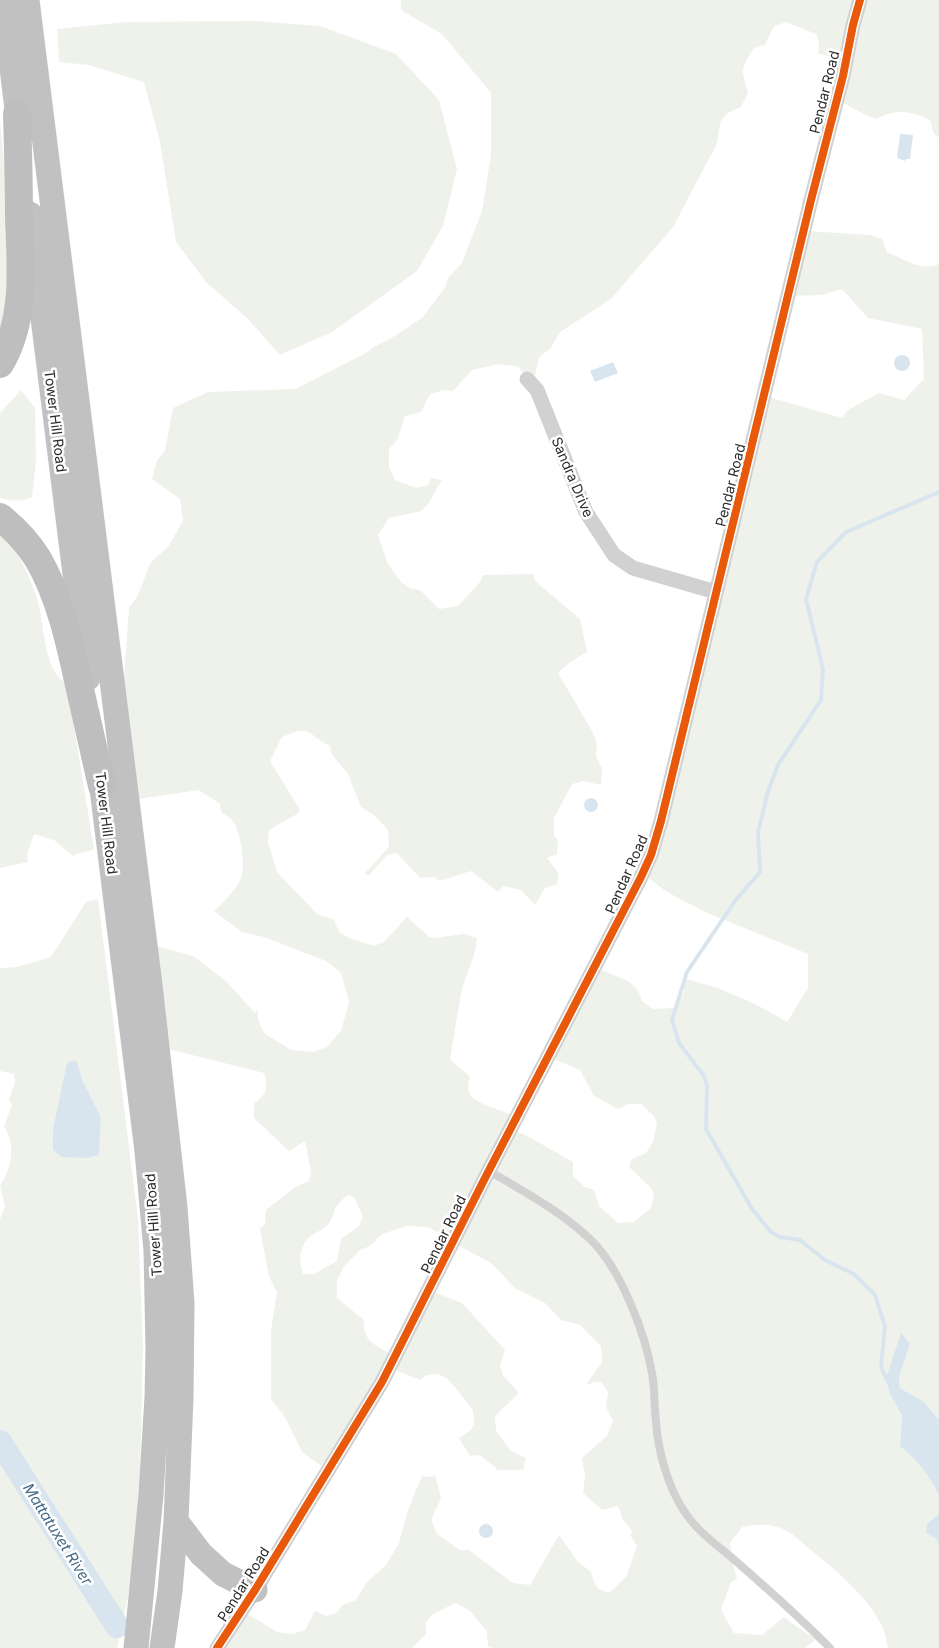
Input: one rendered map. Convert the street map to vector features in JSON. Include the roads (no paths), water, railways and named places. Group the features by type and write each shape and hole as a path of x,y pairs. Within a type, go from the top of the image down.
{"highway":[{"name":"Tower Hill Road","path":"4,0 20,43 150,985 175,1207 182,1303 182,1348 176,1521 170,1591 162,1648"},
{"name":"Tower Hill Road","path":"27,0 20,43 17,114 147,1151 155,1240 158,1368 152,1485 136,1648"},
{"path":"0,364 14,329 19,296 17,114"},
{"path":"0,516 29,546 38,559 50,585 70,646 102,786"},
{"path":"176,1521 201,1554 222,1574 255,1590"}],"street":[{"name":"Pendar Road","path":"217,1648 255,1590 382,1382 642,876 651,855 763,405 860,0"},
{"name":"Sandra Drive","path":"527,379 537,390 586,512 614,555 633,568 716,592"}],"lane":[{"path":"489,1171 549,1206 591,1241 606,1257 629,1299 644,1341 652,1374 660,1450 671,1486 684,1512 700,1532 791,1609 830,1648"}],"waterway":[{"path":"888,1382 881,1367 885,1326 875,1295 854,1274 825,1260 800,1240 780,1237 771,1232 752,1209 706,1129 707,1086 704,1076 679,1043 672,1020 687,972 735,901 760,872 758,832 768,791 778,765 821,700 823,669 806,599 817,562 846,532 939,492"},
{"name":"Mattatuxet River","path":"0,1442 117,1626"}]}
